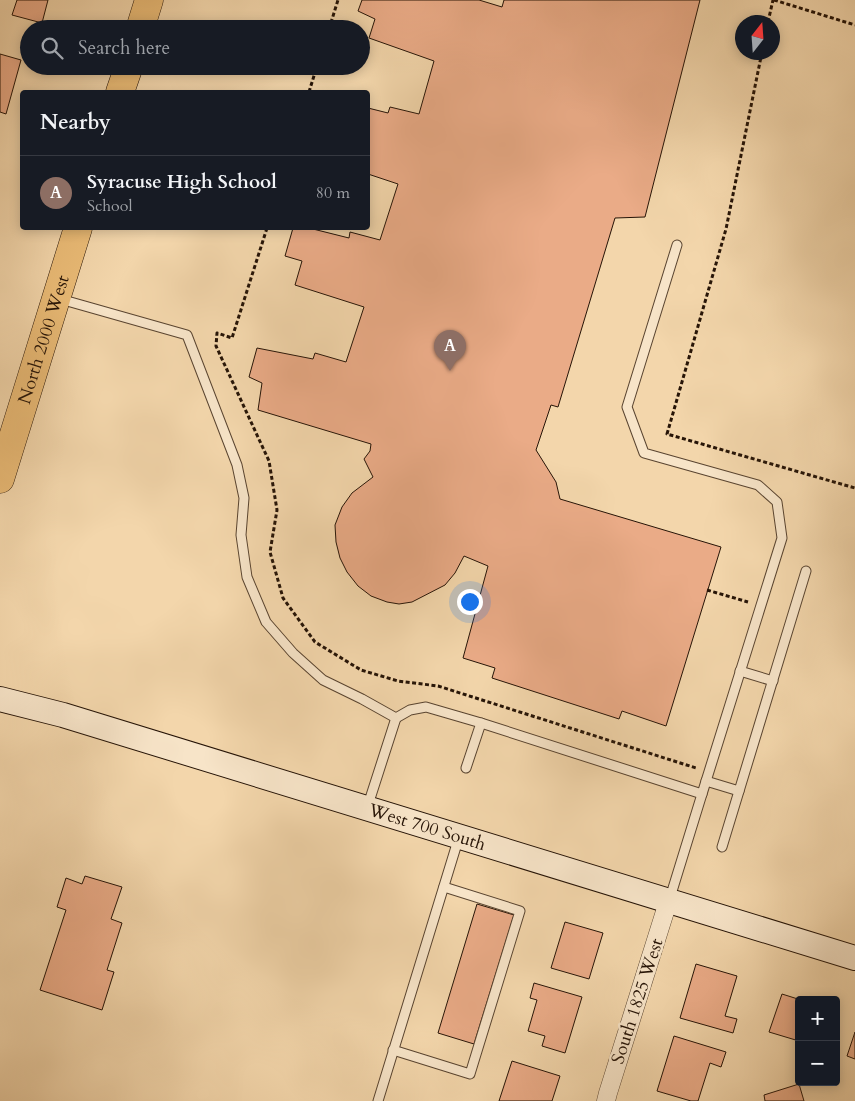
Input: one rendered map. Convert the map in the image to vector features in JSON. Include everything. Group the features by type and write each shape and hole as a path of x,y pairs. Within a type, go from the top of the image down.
{"main road":[{"path":"143,20 149,0"},
{"path":"121,90 126,75"},
{"name":"North 2000 West","path":"0,479 77,230"}],"street":[{"name":"West 700 South","path":"0,699 62,715 855,958"},
{"name":"South 1825 West","path":"606,1101 668,902"}],"lane":[{"path":"668,902 782,538 777,502 758,485 644,453 627,407 677,245"},
{"path":"56,298 187,334 237,465 244,498 241,535 247,577 266,622 293,653 323,680 396,718"},
{"path":"722,847 806,571"},
{"path":"740,671 773,681"},
{"path":"367,808 396,718 410,710 426,707 702,794"},
{"path":"466,768 481,723"},
{"path":"706,781 739,791"},
{"path":"378,1101 459,837"},
{"path":"393,1050 470,1074 520,911 444,887"}],"path":[{"path":"332,20 338,0"},
{"path":"770,15 774,0 855,25"},
{"path":"760,60 726,229 667,434 855,488"},
{"path":"310,90 314,75"},
{"path":"266,230 232,338 217,333 216,346 269,461 277,510 270,552 283,598 315,642 361,670 398,681 438,686 702,770"},
{"path":"708,590 754,604"}],"building":[{"path":"17,0 48,0 43,20 31,20 12,15"},
{"path":"362,0 479,0 502,7 504,0 700,0 645,217 615,218 558,407 551,405 536,450 556,482 560,499 721,547 666,726 622,711 619,719 492,678 495,668 463,658 488,566 464,556 455,573 445,585 412,602 399,604 371,596 358,586 347,572 340,558 336,542 335,525 342,507 352,493 373,477 364,459 370,451 371,444 258,410 262,383 249,377 257,348 313,359 315,353 346,362 364,307 295,285 302,261 285,256 292,230 317,230 349,238 350,232 380,240 398,184 370,175 370,108 388,113 390,107 419,114 434,61 370,38 375,19 358,11"},
{"path":"0,54 20,60 20,64 6,114 0,112"},
{"path":"85,876 122,887 111,919 122,923 107,970 114,972 102,1010 40,990 66,910 57,907 66,878 82,884"},
{"path":"477,904 514,915 474,1044 438,1033"},
{"path":"565,922 603,933 589,979 551,968"},
{"path":"696,964 737,976 725,1016 737,1019 733,1033 680,1018"},
{"path":"534,983 582,997 565,1053 542,1046 545,1036 528,1031 537,1000 530,998"},
{"path":"782,994 795,998 795,1040 769,1032"},
{"path":"855,1032 855,1059 847,1056"},
{"path":"674,1036 726,1052 721,1067 710,1063 698,1101 691,1101 657,1091"},
{"path":"512,1061 560,1076 552,1101 499,1101"},
{"path":"795,1085 800,1086 804,1101 765,1101 764,1095"}],"place":[{"name":"Syracuse High School","path":"450,371"}]}
